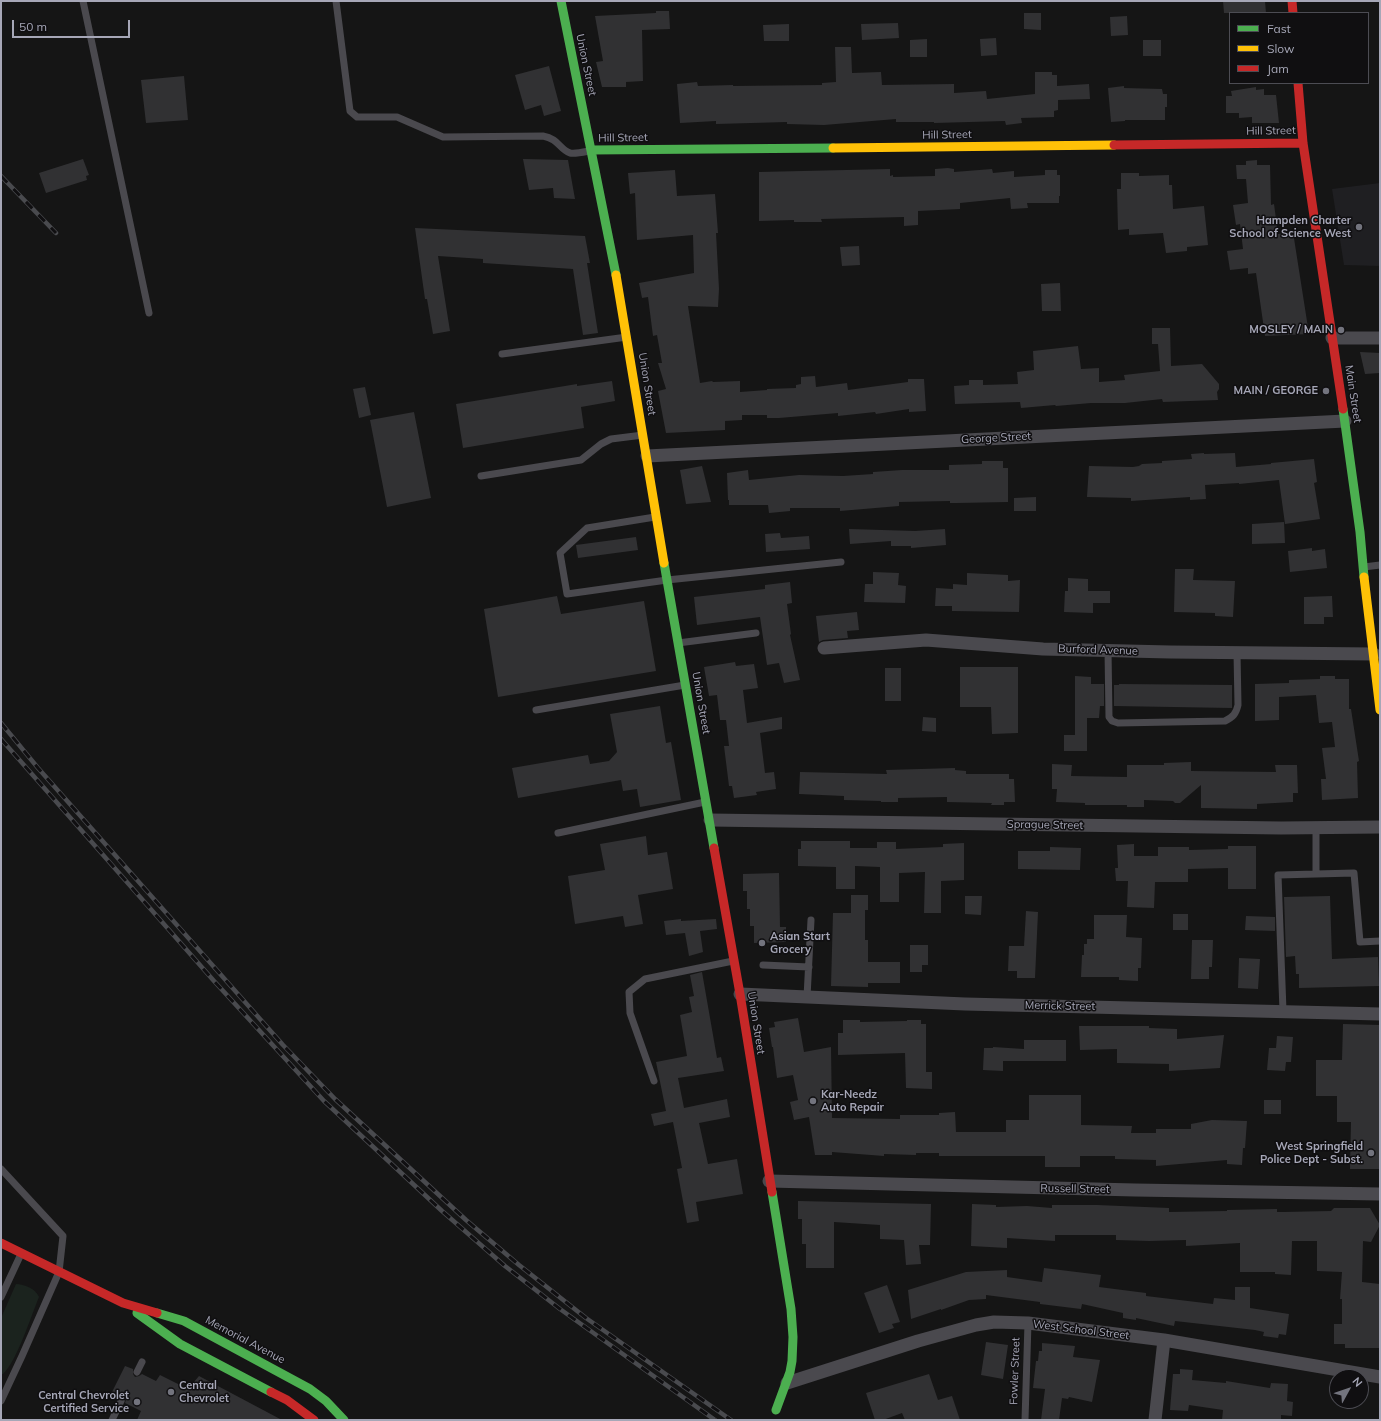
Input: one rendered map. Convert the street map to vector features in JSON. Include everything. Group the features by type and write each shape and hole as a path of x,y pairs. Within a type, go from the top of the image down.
{"main road":[{"name":"Union Street","path":"560,1 592,150 627,337 667,580 740,994 793,1329 792,1364 787,1383 776,1410"},
{"path":"1292,1 1293,12"},
{"name":"Main Street","path":"1298,84 1303,143 1345,421 1360,532 1380,710"},
{"name":"Hill Street","path":"592,150 918,148 1303,143"},
{"name":"Memorial Avenue","path":"1,1243 123,1303 184,1321 310,1389 326,1401 344,1420"},
{"name":"Memorial Avenue","path":"123,1303 180,1344 287,1400 314,1420"}],"street":[{"path":"1332,338 1380,338"},
{"name":"George Street","path":"647,456 1345,421"},
{"name":"Burford Avenue","path":"824,648 926,640 1043,649 1374,654"},
{"name":"Sprague Street","path":"710,820 1316,828 1380,827"},
{"name":"Merrick Street","path":"740,994 965,1004 1380,1014"},
{"name":"Russell Street","path":"769,1181 1135,1190 1380,1194"},
{"name":"West School Street","path":"787,1383 918,1341 976,1325 994,1322 1028,1323 1164,1340 1380,1377"},
{"path":"1155,1420 1164,1340"}],"lane":[{"path":"83,1 149,312"},
{"path":"336,1 350,111 357,117 397,117 443,137 543,136 555,139 564,149 572,153 592,150"},
{"path":"502,354 627,337"},
{"path":"481,476 581,460 601,444 611,439 643,435"},
{"path":"657,517 587,528 560,553 567,594 667,580 841,562"},
{"path":"1363,567 1380,565"},
{"path":"678,643 756,633"},
{"path":"1108,650 1109,717 1112,721 1118,724 1225,721 1232,718 1236,713 1238,705 1237,653"},
{"path":"536,710 686,685"},
{"path":"558,833 707,801"},
{"path":"1316,828 1316,874"},
{"path":"1283,1011 1278,875 1354,873 1360,942 1380,941"},
{"path":"807,997 811,920"},
{"path":"654,1081 630,1013 629,992 645,979 734,961"},
{"path":"763,965 809,967"},
{"path":"1,1169 62,1236 59,1272 22,1356 5,1383 1,1401"},
{"path":"1,1297 21,1254"},
{"name":"Fowler Street","path":"1025,1420 1028,1323"},
{"path":"137,1372 142,1362"},
{"path":"112,1420 120,1405"}],"shaded area":[{"name":"Hampden Charter School of Science West","path":"1380,183 1380,266 1344,265 1332,189"},
{"path":"16,1284 29,1288 39,1297 13,1359 8,1368 3,1374 1,1374 1,1318"}],"building":[{"path":"1223,1 1265,1 1266,12 1224,13"},
{"path":"656,11 669,11 670,29 642,30 643,81 626,82 626,87 602,87 596,62 603,61 595,16 656,13"},
{"path":"1024,13 1041,13 1041,30 1024,29"},
{"path":"1127,16 1128,35 1111,36 1110,17"},
{"path":"898,23 899,38 862,40 861,24"},
{"path":"789,24 789,41 764,41 763,25"},
{"path":"996,38 997,55 981,56 980,39"},
{"path":"927,39 927,57 910,57 910,40"},
{"path":"1143,40 1161,40 1161,56 1143,56"},
{"path":"835,47 851,47 852,73 881,72 882,85 954,84 954,93 986,91 987,99 1035,94 1035,72 1052,72 1052,75 1057,75 1057,86 1089,84 1090,99 1058,100 1058,110 1054,111 1054,117 1021,118 1022,123 1006,125 1005,121 934,123 896,122 896,119 824,125 787,124 787,122 716,124 716,121 680,123 677,84 697,82 698,86 822,85 822,83 836,82"},
{"path":"549,66 561,111 544,116 541,105 525,110 515,75"},
{"path":"184,76 188,120 146,123 141,80"},
{"path":"1124,86 1124,88 1162,89 1163,94 1167,94 1165,120 1125,120 1111,122 1108,88"},
{"path":"1256,87 1256,90 1264,89 1264,95 1276,95 1279,123 1252,123 1252,117 1239,118 1239,113 1226,113 1226,96 1232,96 1231,91"},
{"path":"83,159 89,175 86,176 87,180 46,193 39,173"},
{"path":"523,159 568,160 575,199 554,198 553,188 529,190"},
{"path":"1257,160 1257,165 1270,165 1271,205 1274,204 1278,234 1293,232 1309,334 1265,336 1256,273 1248,274 1248,268 1230,270 1227,251 1243,249 1240,224 1236,225 1233,205 1248,203 1246,179 1237,179 1236,165 1246,165 1246,161"},
{"path":"890,169 890,176 893,175 893,177 935,176 935,169 954,169 954,172 992,169 993,173 1014,171 1014,177 1045,175 1045,170 1057,170 1057,175 1060,175 1059,203 1027,203 1028,208 1011,209 1010,198 960,203 960,209 918,211 918,225 904,226 904,217 821,219 822,222 794,222 794,220 759,221 759,172"},
{"path":"675,170 677,196 715,194 718,233 716,233 719,289 718,307 688,306 700,383 712,381 740,381 740,392 796,388 796,385 801,384 801,377 815,376 816,387 847,383 848,390 908,382 908,379 924,379 926,411 909,412 909,409 876,414 875,412 838,416 838,413 779,418 767,418 767,415 742,415 742,420 725,421 725,430 666,433 658,391 666,389 658,363 662,363 657,335 653,336 648,297 642,298 639,283 694,273 693,235 637,240 635,193 630,194 628,173"},
{"path":"1121,173 1139,173 1139,176 1169,175 1169,185 1172,185 1173,209 1204,206 1208,245 1187,247 1187,251 1166,253 1163,233 1129,235 1129,229 1118,230 1117,189 1121,189"},
{"path":"415,228 585,236 590,263 587,263 598,333 583,335 573,269 483,263 483,259 438,256 450,331 433,334 427,299 425,299"},
{"path":"859,246 860,265 842,266 840,247"},
{"path":"1060,283 1061,311 1042,311 1041,284"},
{"path":"1152,328 1170,328 1171,366 1202,364 1219,384 1219,389 1217,392 1218,400 1163,402 1162,399 1125,403 1091,403 1021,408 1020,402 955,404 954,386 969,385 969,380 983,380 983,385 1018,384 1017,372 1034,370 1033,351 1078,346 1081,369 1099,368 1099,382 1125,380 1124,375 1160,371 1158,344 1152,344"},
{"path":"1360,352 1380,353 1380,373 1365,374"},
{"path":"612,381 615,401 581,407 584,428 463,448 456,404 577,384 577,386"},
{"path":"365,387 371,415 359,418 353,389"},
{"path":"414,412 431,498 387,507 370,420"},
{"path":"1235,453 1236,467 1314,459 1317,482 1314,483 1320,519 1285,524 1279,480 1239,484 1205,485 1206,499 1190,500 1190,497 1131,501 1131,498 1087,497 1089,466 1133,467 1142,464 1162,463 1162,461 1192,459 1191,454"},
{"path":"982,461 1003,461 1003,468 1008,468 1008,502 899,502 899,506 840,511 840,508 790,508 790,511 769,513 768,505 729,505 728,500 727,473 748,470 749,480 799,475 843,476 902,470 949,470 949,465 982,464"},
{"path":"702,466 711,502 686,504 680,470"},
{"path":"1036,497 1036,511 1014,511 1014,498"},
{"path":"1284,522 1285,543 1252,544 1252,524"},
{"path":"849,529 915,531 945,529 946,545 911,548 911,546 891,546 891,541 850,544"},
{"path":"780,533 781,538 809,536 810,549 766,552 765,534"},
{"path":"636,537 638,550 578,558 576,545"},
{"path":"1312,548 1312,551 1325,549 1327,568 1290,572 1288,551"},
{"path":"1175,569 1194,569 1193,580 1235,581 1233,617 1215,616 1215,613 1174,612"},
{"path":"873,572 899,573 898,585 906,586 905,603 864,602 865,584 873,584"},
{"path":"967,573 1008,575 1008,581 1020,580 1019,612 952,611 952,606 935,606 936,588 953,589 953,584 967,585"},
{"path":"1068,578 1088,579 1088,591 1110,591 1110,603 1093,603 1093,613 1064,612 1065,591 1068,591"},
{"path":"790,582 792,603 787,604 790,635 800,680 784,683 779,663 767,665 760,617 697,625 694,597 765,589 765,585"},
{"path":"557,596 561,614 644,601 656,671 498,697 484,609"},
{"path":"1332,596 1333,617 1324,617 1324,624 1304,624 1304,597"},
{"path":"857,612 859,630 847,631 848,638 823,640 819,642 816,616"},
{"path":"735,662 736,666 754,664 758,688 743,690 747,723 782,717 782,729 760,733 765,773 774,772 776,789 756,792 757,795 734,798 732,786 729,786 724,746 729,746 726,720 720,720 717,695 709,696 704,667"},
{"path":"960,667 1018,667 1018,733 992,734 991,707 960,707"},
{"path":"885,668 901,668 901,701 885,701"},
{"path":"1075,676 1091,677 1091,684 1104,684 1104,706 1100,706 1099,718 1087,718 1087,751 1064,751 1064,735 1075,735"},
{"path":"1320,676 1335,676 1335,679 1349,679 1349,709 1351,709 1359,761 1357,762 1358,798 1322,800 1321,779 1326,779 1322,748 1335,747 1332,722 1319,723 1316,695 1279,697 1279,720 1255,721 1255,684 1289,683 1289,680 1320,679"},
{"path":"1114,685 1232,685 1232,708 1114,706"},
{"path":"660,706 666,743 671,742 681,800 640,807 637,789 623,791 621,780 518,798 512,768 588,755 590,764 609,761 617,752 610,714"},
{"path":"923,717 936,718 936,732 922,731"},
{"path":"1191,762 1191,771 1276,772 1275,765 1297,765 1298,793 1293,793 1293,802 1257,804 1257,809 1201,808 1201,785 1180,803 1175,803 1173,801 1144,800 1144,807 1127,807 1127,805 1085,805 1085,803 1056,802 1057,789 1052,789 1052,764 1072,765 1071,776 1127,777 1127,765 1164,765 1164,763"},
{"path":"955,768 955,770 966,771 966,774 1009,774 1009,779 1014,779 1015,802 1004,802 1004,805 991,805 992,803 947,802 947,797 898,798 898,802 881,802 844,800 844,796 799,794 800,772 887,774 886,770"},
{"path":"646,836 648,855 667,852 673,889 638,895 643,924 625,927 623,916 575,924 568,876 605,870 600,844"},
{"path":"801,841 850,841 850,848 877,848 877,842 896,842 896,849 943,847 943,844 964,843 964,880 941,881 941,913 924,913 925,872 899,873 899,902 880,902 880,867 855,866 855,889 836,889 836,867 798,866 798,849 801,849"},
{"path":"1134,844 1134,856 1158,856 1158,847 1189,847 1189,850 1228,849 1228,846 1256,846 1256,889 1228,889 1228,868 1188,869 1188,882 1155,882 1154,908 1127,907 1128,881 1116,881 1115,868 1118,868 1117,845"},
{"path":"1050,847 1081,848 1080,870 1018,869 1018,851 1050,851"},
{"path":"779,873 780,927 786,927 786,942 754,943 754,926 750,926 750,909 747,909 747,891 743,891 743,874"},
{"path":"851,895 868,895 868,910 865,910 865,940 868,940 868,962 900,962 900,983 868,983 868,987 831,986 833,913 851,913"},
{"path":"965,896 982,896 981,915 965,914"},
{"path":"1330,896 1332,959 1378,957 1379,986 1299,988 1299,974 1296,974 1295,956 1286,957 1284,897"},
{"path":"1026,911 1038,912 1035,978 1017,978 1017,971 1008,971 1009,946 1024,946"},
{"path":"1173,914 1188,914 1188,930 1173,930"},
{"path":"1094,915 1127,915 1126,937 1142,938 1141,968 1138,968 1138,981 1119,980 1119,977 1081,977 1084,944 1087,944 1087,939 1094,939"},
{"path":"1246,916 1275,917 1275,931 1245,930"},
{"path":"681,919 681,921 716,919 717,929 700,931 703,952 689,956 685,933 666,935 664,921"},
{"path":"1192,940 1213,940 1212,967 1209,967 1209,979 1191,979"},
{"path":"910,945 928,945 928,965 922,965 922,972 910,972"},
{"path":"1239,958 1260,959 1258,989 1238,988"},
{"path":"702,972 717,1058 721,1057 724,1071 678,1078 684,1108 727,1099 730,1117 699,1123 708,1164 737,1159 743,1194 696,1202 699,1221 687,1223 677,1169 682,1168 673,1122 654,1126 651,1114 666,1111 656,1062 687,1056 680,1015 692,1012 689,997 694,996 690,975"},
{"path":"798,1018 804,1052 831,1047 832,1118 900,1119 900,1115 939,1115 939,1113 955,1112 956,1132 1006,1132 1006,1120 1029,1120 1029,1095 1081,1095 1081,1125 1132,1126 1131,1133 1156,1133 1156,1129 1191,1129 1191,1124 1212,1120 1247,1121 1242,1165 1227,1164 1227,1160 1156,1166 1156,1160 1115,1159 1115,1156 1080,1156 1080,1167 1045,1167 1045,1156 939,1156 939,1153 916,1153 916,1155 884,1154 884,1156 832,1152 832,1155 815,1155 809,1117 794,1120 790,1102 798,1100 793,1075 777,1078 769,1028 775,1027 774,1022"},
{"path":"843,1020 860,1020 860,1022 921,1020 921,1024 926,1024 926,1072 932,1072 932,1089 906,1088 905,1053 838,1055 838,1033 843,1033"},
{"path":"1343,1024 1380,1025 1380,1169 1350,1169 1351,1122 1337,1122 1337,1096 1316,1096 1316,1060 1342,1060"},
{"path":"1079,1026 1149,1026 1149,1028 1177,1029 1177,1039 1224,1035 1220,1068 1169,1071 1169,1064 1117,1063 1117,1049 1080,1050"},
{"path":"1277,1036 1293,1037 1291,1062 1286,1062 1285,1071 1267,1070 1269,1048 1276,1048"},
{"path":"1024,1040 1066,1040 1066,1061 1003,1061 1003,1071 983,1070 984,1048 993,1047 1024,1049"},
{"path":"1264,1100 1281,1100 1281,1114 1264,1114"},
{"path":"798,1201 931,1204 930,1245 919,1245 921,1264 906,1265 904,1240 880,1239 880,1225 834,1222 834,1268 806,1268 806,1244 802,1244 802,1219 798,1219"},
{"path":"972,1204 996,1205 996,1207 1027,1206 1052,1208 1052,1205 1097,1205 1169,1208 1169,1212 1277,1209 1277,1212 1283,1212 1331,1211 1334,1208 1370,1208 1380,1225 1371,1242 1363,1241 1362,1282 1380,1284 1380,1348 1345,1348 1345,1344 1334,1344 1334,1324 1342,1324 1342,1299 1340,1299 1342,1272 1317,1271 1317,1241 1292,1241 1291,1275 1275,1274 1275,1272 1240,1272 1240,1243 1186,1246 1186,1240 1116,1240 1116,1235 1055,1235 1055,1241 1007,1238 1007,1248 971,1246"},
{"path":"1044,1268 1101,1275 1099,1287 1146,1293 1146,1296 1213,1304 1214,1298 1235,1300 1235,1287 1250,1287 1250,1308 1289,1314 1286,1335 1279,1334 1278,1338 1263,1336 1264,1332 1255,1330 1175,1321 1174,1326 1136,1318 1136,1320 1123,1318 1123,1313 1082,1304 1081,1309 986,1295 986,1299 969,1300 911,1319 908,1290 966,1272 1007,1270 1007,1277 1042,1282"},
{"path":"887,1285 900,1322 892,1324 894,1328 879,1333 864,1293"},
{"path":"986,1342 1008,1345 1003,1379 981,1375"},
{"path":"1042,1343 1075,1346 1073,1357 1100,1360 1092,1402 1069,1397 1068,1399 1062,1398 1059,1420 1041,1420 1045,1389 1033,1388 1036,1361 1038,1361 1039,1351 1042,1351"},
{"name":"Central Chevrolet","path":"125,1366 133,1369 133,1374 135,1377 142,1374 156,1381 160,1375 188,1389 199,1376 282,1420 137,1420 141,1411 125,1403 126,1400 123,1397 120,1396 116,1399 110,1396"},
{"path":"1180,1369 1193,1370 1192,1380 1226,1383 1226,1381 1270,1388 1271,1383 1288,1384 1287,1401 1293,1402 1292,1416 1281,1415 1281,1420 1222,1420 1223,1410 1189,1405 1188,1411 1170,1410 1173,1374 1180,1374"},
{"path":"929,1374 938,1400 952,1396 960,1420 905,1420 902,1413 883,1420 875,1420 866,1393"}],"railway":[{"path":"1,176 56,233"},
{"path":"1,723 38,768 283,1045 335,1099 466,1220 519,1265 586,1318 731,1420"},
{"path":"1,739 214,981 324,1101 442,1211 505,1266 560,1309 715,1420"}],"traffic: fast":[{"path":"561,1 616,275"},
{"path":"591,150 833,148"},
{"path":"1343,409 1360,532 1364,577"},
{"path":"664,563 714,848"},
{"path":"772,1192 791,1309 793,1337 790,1372 776,1410"},
{"path":"137,1313 180,1344 271,1392"},
{"path":"157,1313 184,1321 310,1389 326,1401 344,1420"}],"traffic: slow":[{"path":"833,148 1114,145"},
{"path":"616,275 664,563"},
{"path":"1364,577 1380,710"}],"traffic: jam":[{"path":"1292,1 1293,12"},
{"path":"1298,84 1303,143 1343,409"},
{"path":"1114,145 1303,143"},
{"path":"714,848 740,994 772,1192"},
{"path":"1,1243 123,1303 157,1313"},
{"path":"271,1392 287,1400 314,1420"}],"place":[{"name":"Hampden Charter School of Science West","path":"1359,227"},
{"name":"MOSLEY / MAIN","path":"1341,330"},
{"name":"MAIN / GEORGE","path":"1326,391"},
{"name":"Asian Start Grocery","path":"762,943"},
{"name":"Kar-Needz Auto Repair","path":"813,1101"},
{"name":"West Springfield Police Dept - Subst.","path":"1371,1153"},
{"name":"Central Chevrolet","path":"171,1392"},
{"name":"Central Chevrolet Certified Service","path":"137,1402"}]}
